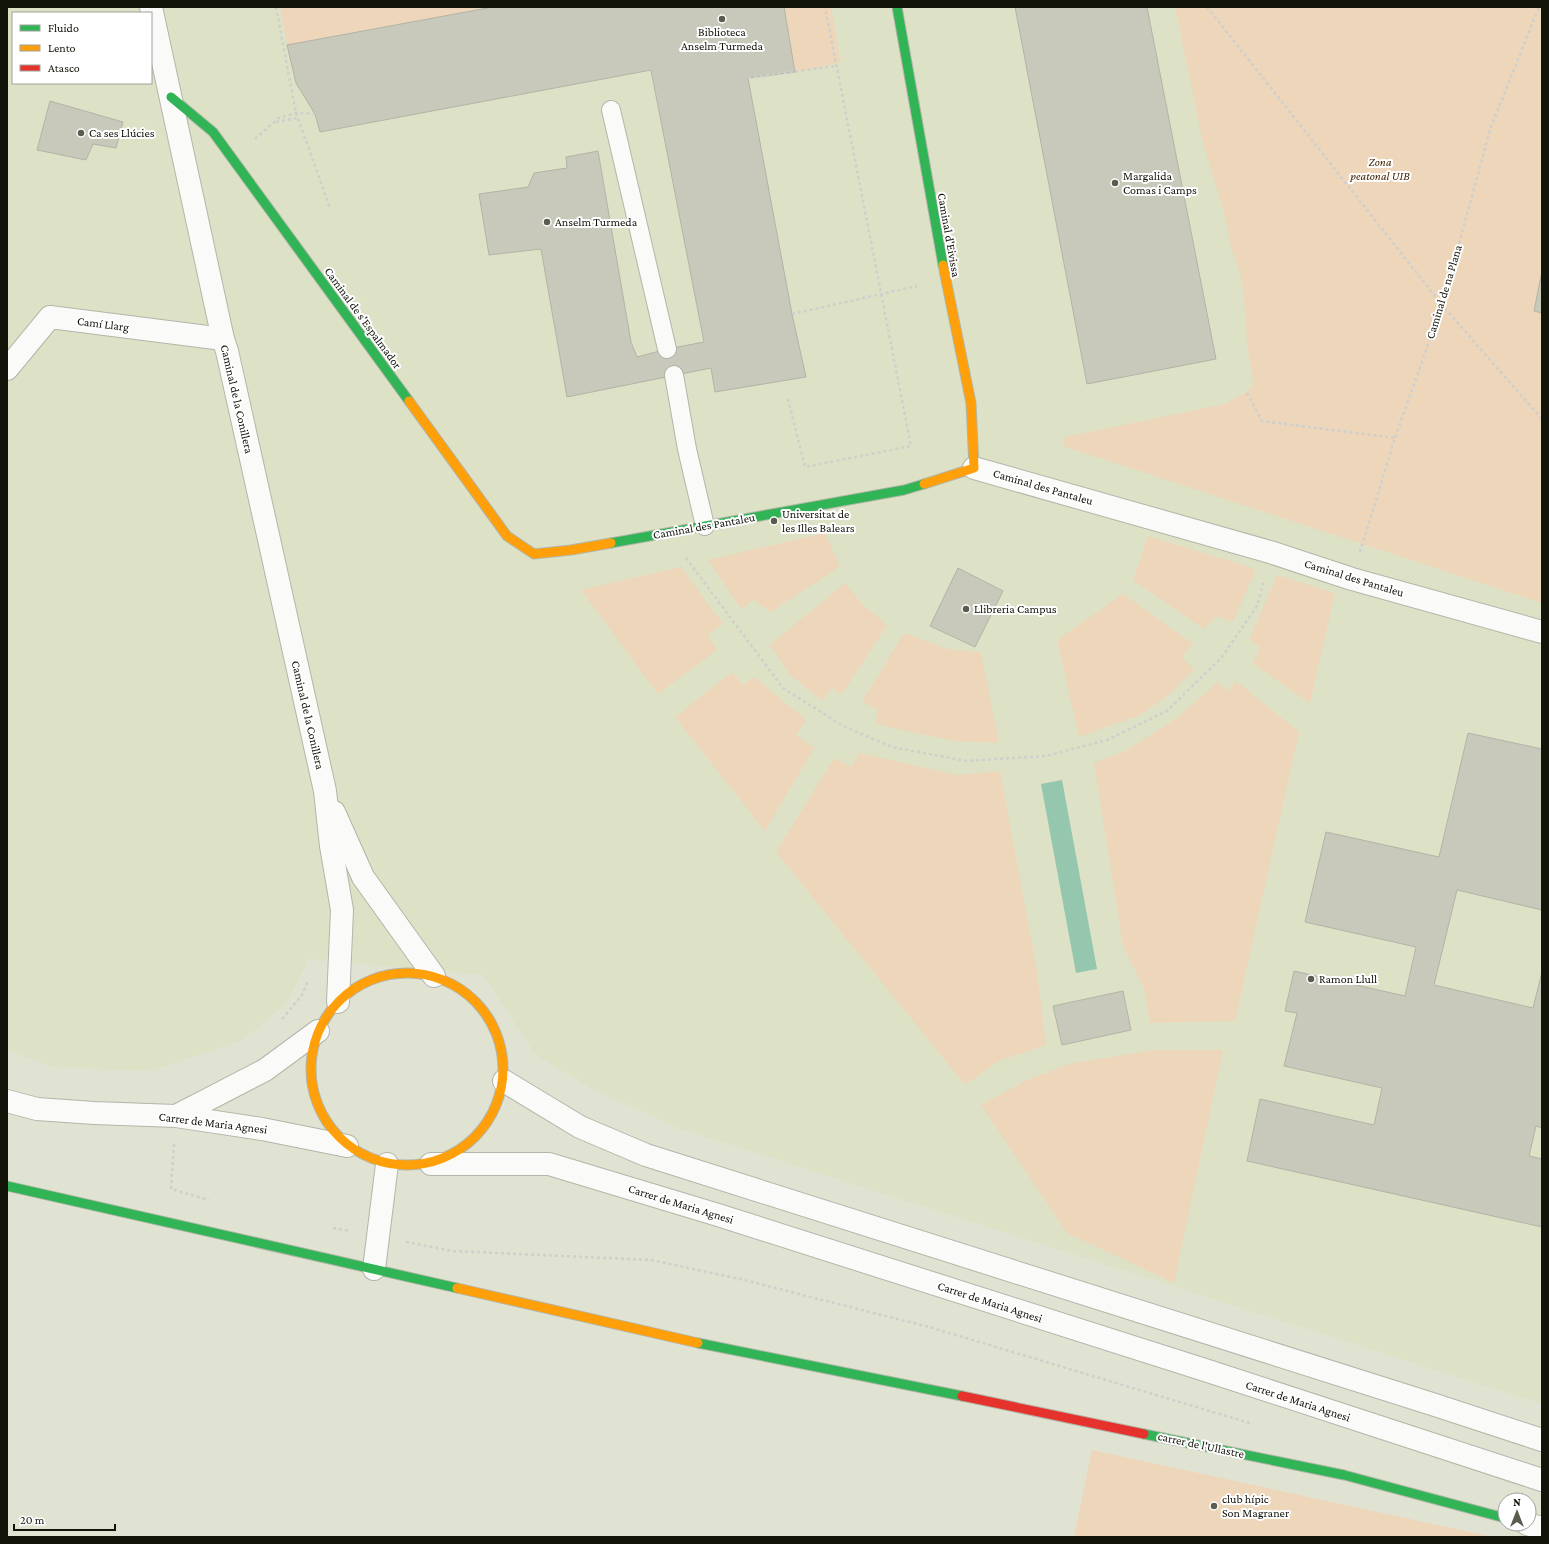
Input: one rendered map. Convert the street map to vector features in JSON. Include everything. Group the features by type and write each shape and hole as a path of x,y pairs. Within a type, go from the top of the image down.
{"street":[{"name":"Caminal d'Eivissa","path":"897,7 945,279 971,403 974,468"},
{"name":"Caminal de la Conillera","path":"152,17 155,47 171,97 223,339 229,358 325,791"},
{"name":"Caminal de s'Espalmador","path":"171,97 213,132 507,536 534,554"},
{"name":"Camí Llarg","path":"7,369 50,317 223,339"},
{"name":"Caminal des Pantaleu","path":"534,554 571,550 904,490 974,468 1270,552 1352,579 1542,632"},
{"path":"325,791 363,877 434,976"},
{"path":"325,791 331,846 342,910 338,1002"},
{"path":"408,973 434,976 459,987 480,1005 495,1027 503,1054 504,1081 496,1109 480,1134 458,1152 430,1164 401,1166 372,1160 347,1146 325,1122 313,1093 310,1062 318,1031 326,1015 338,1002 359,986 383,976 408,973"},
{"path":"176,1116 265,1070 318,1031"},
{"path":"504,1081 580,1127 646,1155 1542,1440"},
{"name":"Carrer de Maria Agnesi","path":"7,1101 37,1109 94,1114 176,1116 262,1129 347,1146"},
{"path":"374,1269 387,1164"},
{"name":"Carrer de Maria Agnesi","path":"430,1164 549,1164 711,1213 1542,1480"},
{"name":"carrer de l'Ullastre","path":"7,1186 744,1353 894,1382 1344,1475 1497,1516"}],"lane":[{"path":"612,110 667,349"},
{"path":"674,375 687,449 705,526"}],"path":[{"path":"276,7 297,118 330,208"},
{"path":"788,399 805,467 911,446 880,295 825,7"},
{"path":"1207,7 1442,305 1542,419"},
{"name":"Caminal de na Plana","path":"1352,579 1395,438 1442,305 1491,127 1538,7"},
{"path":"748,78 836,66"},
{"path":"232,159 279,118 296,113 315,114"},
{"path":"275,123 297,118"},
{"path":"792,314 945,279"},
{"path":"1246,393 1262,421 1395,438"},
{"path":"670,532 691,565 783,688 843,726 892,747 966,761 1046,756 1107,740 1167,711 1222,657 1257,606 1270,552"},
{"path":"277,1025 302,995 311,976"},
{"path":"176,1116 171,1189 214,1201"},
{"path":"333,1228 453,1251 651,1260 740,1279 929,1327 1255,1425"}],"shaded area":[{"name":"Universitat de les Illes Balears","path":"7,7 1542,7 1542,1404 681,1129 591,1088 535,1054 483,975 309,959 286,1004 241,1041 150,1071 52,1067 7,1050"},
{"path":"1062,780 1097,969 1076,973 1041,784"}],"green space":[{"path":"280,7 491,7 287,45"},
{"path":"784,7 831,7 841,62 795,72"},
{"name":"Zona peatonal UIB","path":"1175,7 1542,7 1542,271 1534,310 1542,313 1542,603 1063,446 1065,437 1225,404 1252,388 1253,378 1247,346 1244,297 1240,272 1231,247 1224,213 1202,139"},
{"path":"825,533 840,567 770,612 754,600 741,609 708,560"},
{"path":"1148,536 1256,569 1233,622 1216,616 1204,629 1133,580"},
{"path":"681,567 723,624 708,635 717,650 658,694 581,590"},
{"path":"1277,575 1335,593 1310,703 1253,664 1260,647 1249,640"},
{"path":"845,583 863,605 887,625 842,694 831,688 823,701 790,675 770,645"},
{"path":"1123,594 1193,644 1182,657 1194,669 1170,694 1140,715 1079,737 1057,640"},
{"path":"904,633 947,649 981,652 999,743 955,741 875,723 878,710 862,702"},
{"path":"732,672 743,685 754,677 806,720 796,735 814,748 765,831 675,717"},
{"path":"1236,681 1299,732 1235,1021 1150,1023 1144,989 1123,946 1094,763 1125,751 1174,720 1218,682 1227,691"},
{"path":"859,753 958,775 1000,771 1037,971 1046,1045 999,1061 965,1085 776,852 834,758 852,767"},
{"path":"1155,1050 1223,1050 1174,1283 1067,1233 981,1105 1027,1080 1073,1063"},
{"name":"club hípic Son Magraner","path":"1092,1450 1110,1454 1493,1537 1074,1537"}],"building":[{"name":"Anselm Turmeda","path":"493,7 784,7 795,72 748,78 792,314 806,377 715,392 711,368 567,397 541,249 489,255 479,194 528,187 534,173 567,168 566,157 598,151 631,342 637,357 667,349 704,342 651,70 320,132 315,114 296,83 287,45"},
{"name":"Margalida Comas i Camps","path":"1015,7 1147,7 1216,359 1087,384"},
{"name":"Ca ses Llúcies","path":"50,101 123,122 116,148 93,144 86,160 37,150"},
{"path":"1542,271 1542,313 1534,311"},
{"name":"Llibreria Campus","path":"958,568 1003,591 975,647 930,626"},
{"name":"Ramon Llull","path":"1468,733 1542,749 1542,910 1457,890 1434,985 1533,1008 1542,972 1542,1128 1536,1126 1529,1156 1542,1159 1542,1227 1247,1161 1260,1099 1374,1125 1382,1088 1284,1066 1297,1013 1285,1011 1294,971 1405,996 1416,947 1305,922 1326,832 1439,857"},
{"path":"1123,991 1131,1030 1062,1045 1053,1006"}],"traffic: fast":[{"path":"897,7 943,265"},
{"path":"171,97 213,132 409,401"},
{"path":"611,543 904,490 924,484"},
{"path":"7,1186 457,1288"},
{"path":"698,1343 962,1396"},
{"path":"1144,1434 1344,1475 1497,1516"}],"traffic: slow":[{"path":"924,484 974,468 971,403 943,265"},
{"path":"409,401 507,536 534,554 571,550 611,543"},
{"path":"416,973 426,974 452,984 468,994 482,1008 496,1032 502,1050 503,1069 502,1088 496,1106 482,1130 468,1144 444,1158 426,1164 398,1165 388,1164 362,1154 346,1144 332,1130 318,1106 312,1088 311,1060 312,1050 322,1024 332,1008 346,994 370,980 388,974 416,973"},
{"path":"457,1288 698,1343"}],"traffic: jam":[{"path":"962,1396 1144,1434"}],"place":[{"name":"Biblioteca Anselm Turmeda","path":"722,19"},
{"name":"Ca ses Llúcies","path":"81,133"},
{"name":"Margalida Comas i Camps","path":"1115,183"},
{"name":"Anselm Turmeda","path":"547,222"},
{"name":"Universitat de les Illes Balears","path":"774,521"},
{"name":"Llibreria Campus","path":"966,609"},
{"name":"Ramon Llull","path":"1311,979"},
{"name":"club hípic Son Magraner","path":"1214,1506"}]}
